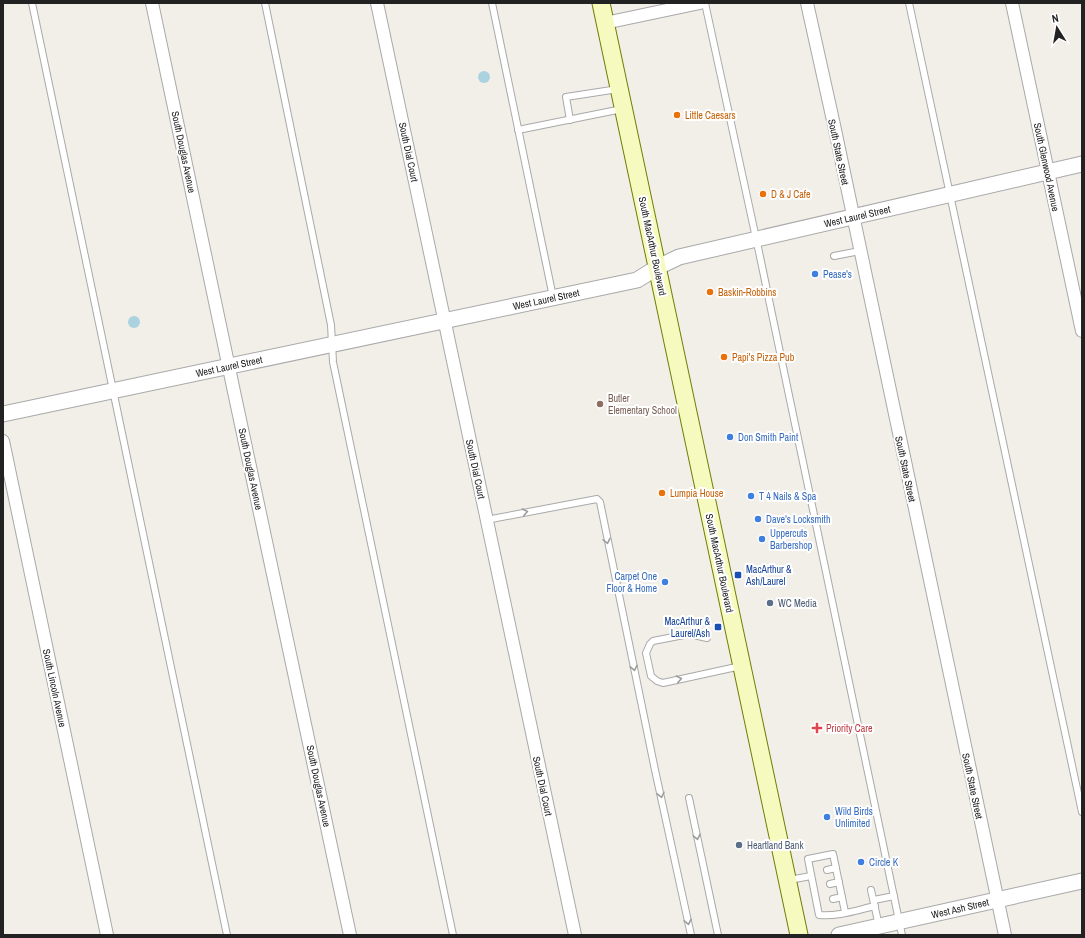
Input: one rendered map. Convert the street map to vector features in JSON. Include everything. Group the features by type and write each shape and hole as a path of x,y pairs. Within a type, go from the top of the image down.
{"main road":[{"name":"South MacArthur Boulevard","path":"601,3 799,935"}],"street":[{"name":"South Douglas Avenue","path":"152,3 350,935"},
{"name":"South Dial Court","path":"377,3 575,935"},
{"path":"605,23 700,3"},
{"name":"South State Street","path":"807,3 1005,935"},
{"name":"South Glenwood Avenue","path":"1012,3 1082,331"},
{"name":"West Laurel Street","path":"3,414 637,280 658,267 679,257 1082,164"},
{"name":"South Lincoln Avenue","path":"3,441 107,935"},
{"name":"West Ash Street","path":"839,935 879,926 900,929 997,900 1082,881"}],"lane":[{"path":"32,3 226,935"},
{"path":"265,3 330,321 333,362 453,935"},
{"path":"492,3 553,298"},
{"path":"705,3 900,929"},
{"path":"909,3 1082,812"},
{"path":"570,120 566,97 620,88"},
{"path":"518,130 624,109"},
{"path":"834,256 860,251"},
{"path":"486,520 597,499 600,502 655,770 691,935"},
{"path":"707,638 689,634 653,641 646,653 651,676 657,681 663,683 742,665"},
{"path":"689,798 718,935"},
{"path":"845,912 833,854 808,859 818,902 819,915 826,916 845,912 894,896"},
{"path":"826,870 836,868"},
{"path":"788,880 812,874"},
{"path":"830,884 839,882"},
{"path":"871,890 879,926"},
{"path":"832,899 842,897"}],"water":[{"path":"482,71 486,71 490,77 486,83 482,83 478,79 478,75"},
{"path":"132,316 136,316 140,322 136,328 132,328 128,324 128,320"}],"place":[{"name":"Little Caesars","path":"677,115"},
{"name":"D & J Cafe","path":"763,194"},
{"name":"Pease's","path":"815,274"},
{"name":"Baskin-Robbins","path":"710,292"},
{"name":"Papi's Pizza Pub","path":"724,357"},
{"name":"Butler Elementary School","path":"600,404"},
{"name":"Don Smith Paint","path":"730,437"},
{"name":"Lumpia House","path":"662,493"},
{"name":"T 4 Nails & Spa","path":"751,496"},
{"name":"Dave's Locksmith","path":"758,519"},
{"name":"Uppercuts Barbershop","path":"762,539"},
{"name":"MacArthur & Ash/Laurel","path":"738,575"},
{"name":"Carpet One Floor & Home","path":"665,582"},
{"name":"WC Media","path":"770,603"},
{"name":"MacArthur & Laurel/Ash","path":"718,627"},
{"name":"Priority Care","path":"817,728"},
{"name":"Wild Birds Unlimited","path":"827,817"},
{"name":"Heartland Bank","path":"739,845"},
{"name":"Circle K","path":"861,862"}]}
